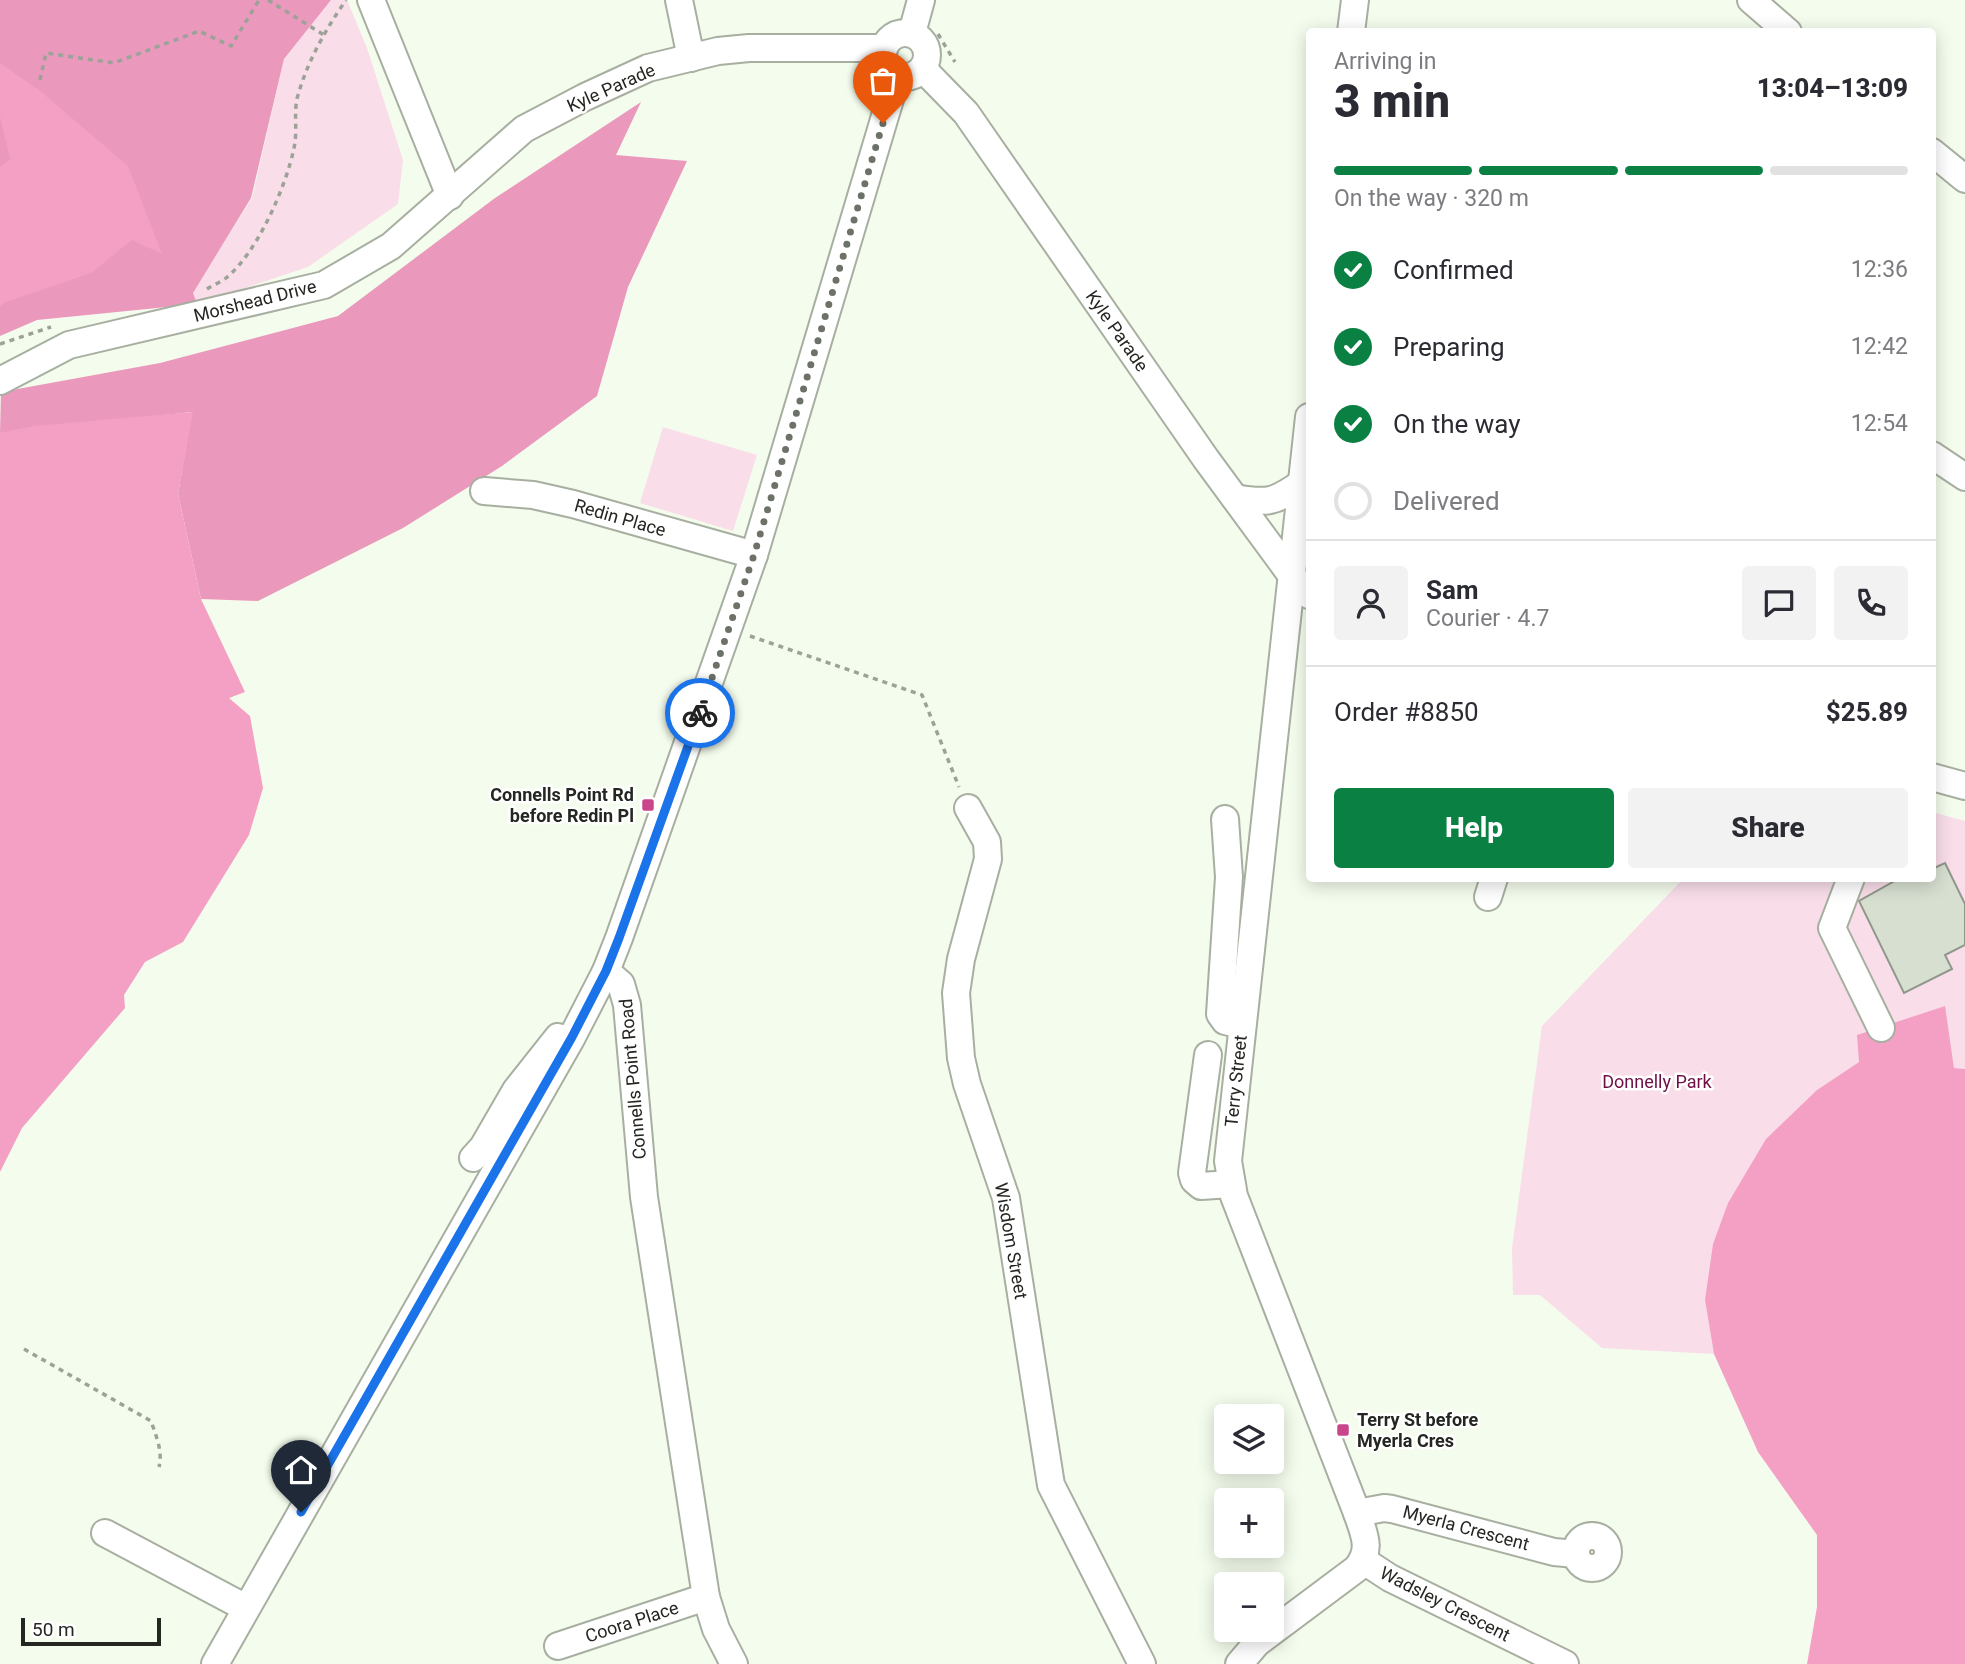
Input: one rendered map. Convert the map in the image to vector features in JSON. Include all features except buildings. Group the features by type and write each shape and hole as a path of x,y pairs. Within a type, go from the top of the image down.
{"street":[{"path":"371,0 450,196"},
{"path":"679,0 691,58"},
{"path":"921,0 925,34"},
{"path":"1351,28 1354,0"},
{"path":"1751,0 1783,28"},
{"path":"898,34 925,34 919,37 927,48 928,55 923,69 912,77 897,76 887,68 884,48 892,37 898,34"},
{"name":"Kyle Parade","path":"450,196 524,129 648,68 718,51 749,48 884,48"},
{"name":"Kyle Parade","path":"923,69 966,113 1235,498 1300,586"},
{"path":"215,1664 572,1037 606,971 730,629 897,76"},
{"path":"1936,155 1965,179"},
{"name":"Morshead Drive","path":"0,381 69,345 324,285 391,246 450,196"},
{"name":"Terry Street","path":"1306,445 1302,483 1300,586 1242,1025 1228,1161 1231,1184 1357,1513 1367,1543 1364,1561"},
{"path":"1936,458 1965,477"},
{"path":"1235,498 1268,502 1282,497 1302,483"},
{"name":"Redin Place","path":"484,491 533,495 573,504 754,555"},
{"path":"1936,778 1965,786"},
{"name":"Wisdom Street","path":"968,808 987,842 988,859 961,959 956,993 961,1058 967,1084 1006,1198 1051,1485 1143,1664"},
{"path":"1225,819 1229,877 1220,1014 1225,1021 1242,1025"},
{"path":"1849,882 1832,928 1881,1028"},
{"name":"Connells Point Road","path":"606,971 621,984 627,1005 644,1197 706,1597 716,1629 734,1664"},
{"path":"473,1158 483,1147 516,1090 552,1042 561,1035 572,1037"},
{"path":"1208,1055 1192,1174 1201,1186 1231,1184"},
{"name":"Myerla Crescent","path":"1357,1513 1392,1509 1554,1552 1576,1554"},
{"path":"104,1533 246,1608"},
{"path":"1239,1664 1257,1643 1346,1578 1364,1561"},
{"name":"Wadsley Crescent","path":"1364,1561 1390,1578 1565,1664"},
{"name":"Coora Place","path":"558,1646 706,1597"}],"path":[{"path":"40,80 46,53 114,63 198,31 231,46 259,0"},
{"path":"268,0 324,35"},
{"path":"206,289 226,278 251,247 269,218 286,179 295,145 297,97 318,43 346,0"},
{"path":"925,34 955,62"},
{"path":"867,75 872,91"},
{"path":"0,344 60,326"},
{"path":"750,636 922,695 968,808"},
{"path":"24,1349 150,1422 159,1445 159,1467"}],"green space":[{"path":"331,0 347,0 367,48 403,160 398,204 308,267 197,304 192,293 252,198 284,59"},
{"path":"663,427 757,455 733,531 640,503"},
{"name":"Donnelly Park","path":"1936,813 1965,821 1965,1069 1954,1068 1944,1007 1858,1035 1859,1062 1817,1090 1705,1300 1714,1354 1602,1348 1540,1295 1513,1295 1512,1248 1542,1026 1680,882 1936,882"}],"shaded area":[{"path":"0,0 331,0 284,59 251,198 193,293 197,304 37,320 0,336"},
{"path":"0,63 39,90 128,166 162,254 132,240 91,273 6,302 0,307 0,167 10,159 0,116"},
{"path":"641,102 616,155 687,161 628,287 597,396 502,466 403,528 258,601 201,599 178,494 192,412 0,433 1,392 160,363 338,316 495,198"},
{"path":"193,412 178,494 201,599 245,692 229,698 250,716 263,788 249,835 183,942 145,962 124,995 125,1008 22,1128 0,1172 0,433 34,426"},
{"path":"1945,1006 1954,1068 1965,1069 1965,1664 1807,1664 1817,1607 1817,1535 1758,1452 1714,1354 1705,1300 1713,1244 1728,1203 1766,1139 1817,1090 1859,1062 1857,1035"}],"way so far":[{"path":"700,713 754,555 883,123"}],"place":[{"name":"Connells Point Rd before Redin Pl","path":"648,805"},
{"name":"Terry St before Myerla Cres","path":"1343,1430"}],"route":[{"path":"301,1512 572,1037 606,971 700,713"}]}
